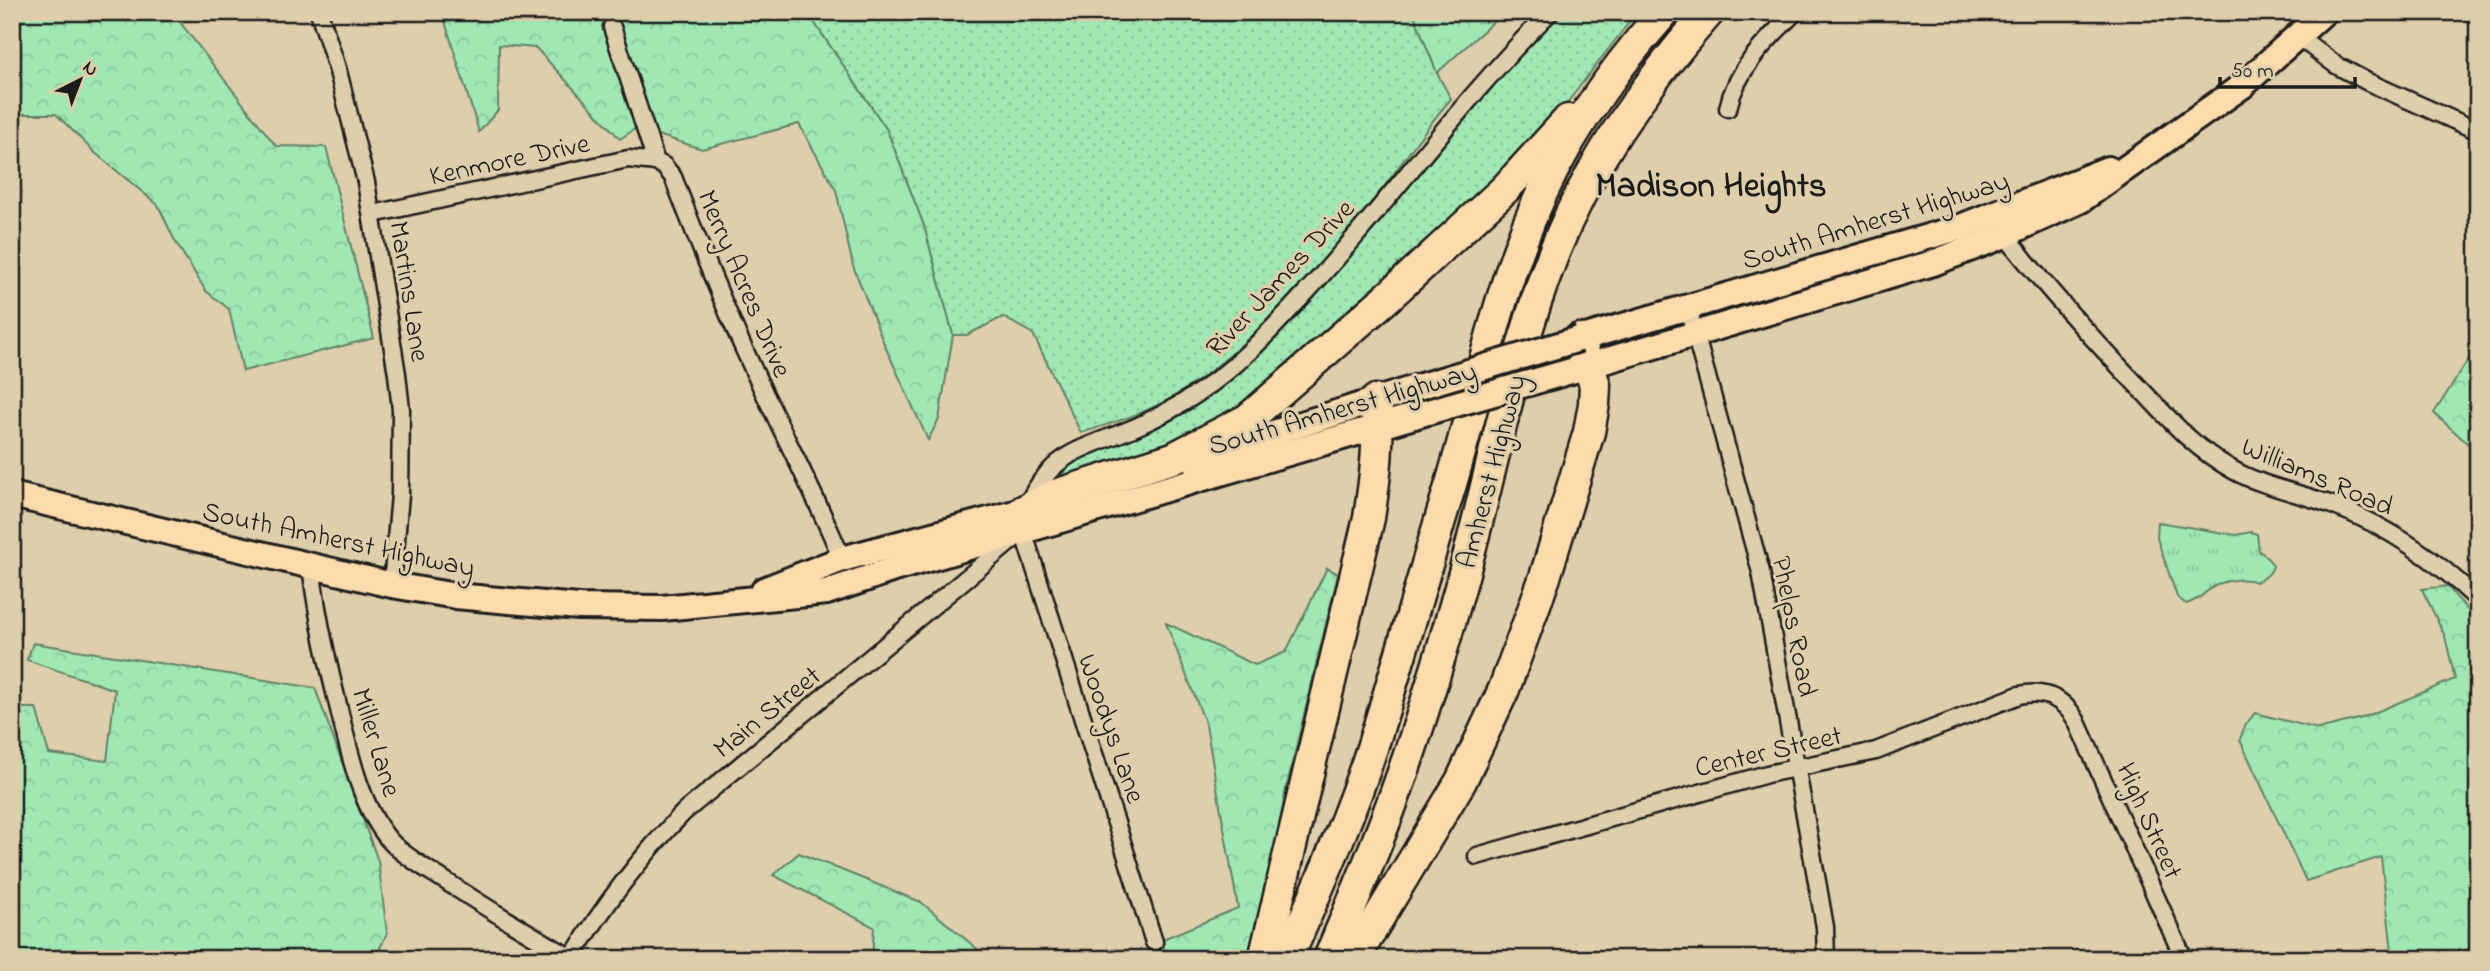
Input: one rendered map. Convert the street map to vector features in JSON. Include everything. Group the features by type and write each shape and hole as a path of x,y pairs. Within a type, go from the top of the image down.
{"highway":[{"name":"Amherst Highway","path":"1287,959 1371,749 1465,439 1500,305 1530,219 1582,123 1632,49 1664,12"},
{"name":"Amherst Highway","path":"1329,959 1396,793 1430,692 1460,589 1515,376 1555,249 1582,192 1613,138 1670,56 1709,12"},
{"path":"1023,521 1058,494 1172,458 1248,419 1505,189 1632,49"},
{"path":"1354,959 1451,800 1504,689 1545,577 1589,432 1595,385 1580,358"},
{"path":"1264,959 1369,518 1374,484 1377,414"}],"main road":[{"name":"South Amherst Highway","path":"12,495 392,584 456,596 579,607 662,608 827,592 1023,521 1056,503 1377,414 1421,386 1696,334 1933,263 2005,235 2081,200 2242,86 2324,12"},
{"name":"South Amherst Highway","path":"1377,414 1414,416 1580,358 1689,308 1958,228 2104,170 2142,158"},
{"name":"South Amherst Highway","path":"741,600 842,559 1023,521"}],"street":[{"name":"Martins Lane","path":"319,12 338,71 373,215 401,410 400,495 392,584"},
{"name":"River James Drive","path":"1023,521 1046,471 1058,460 1076,450 1141,425 1189,400 1261,341 1331,266 1497,66 1550,12"},
{"path":"1728,108 1732,89 1740,73 1795,12"},
{"name":"Merry Acres Drive","path":"612,27 656,162 664,166 673,177 744,349 842,559"},
{"path":"2299,37 2336,65 2368,82 2478,131"},
{"name":"Kenmore Drive","path":"373,215 628,159 656,162"},
{"name":"Williams Road","path":"2005,235 2079,324 2184,436 2208,455 2259,482 2336,506 2377,526 2427,555 2478,600"},
{"name":"Phelps Road","path":"1689,308 1761,572 1825,927 1826,959"},
{"name":"Woodys Lane","path":"1023,521 1060,653 1121,832 1154,943"},
{"name":"Main Street","path":"571,958 627,875 684,812 1023,521"},
{"name":"Miller Lane","path":"310,565 316,614 346,738 368,806 379,826 393,844 410,858 488,909 571,958"},
{"name":"Center Street","path":"1477,856 1767,774 1876,751 2019,695 2032,692 2046,694 2065,705"},
{"name":"High Street","path":"2065,705 2077,720 2184,959"}],"green space":[{"path":"12,12 172,12 276,146 326,147 374,338 243,371 229,309 206,291 175,241 158,205 94,152 56,114 12,114"},
{"path":"442,12 807,12 887,130 924,226 953,335 939,419 928,440 885,346 853,266 836,190 799,124 702,149 636,128 620,139 536,48 499,45 498,110 479,132"},
{"path":"807,12 1413,12 1437,73 1451,99 1339,242 1285,303 1256,331 1226,358 1166,401 1135,415 1081,433 1033,334 1003,317 967,335 953,335 924,226 887,130"},
{"path":"1413,12 1504,12 1437,73"},
{"path":"1560,12 1637,12 1526,156 1303,363 1202,435 1066,481 1063,473 1070,464 1188,409 1238,373 1323,287 1476,99 1516,54"},
{"path":"2474,351 2478,353 2478,453 2434,413"},
{"path":"2158,522 2236,535 2251,532 2257,534 2259,551 2273,565 2271,571 2256,582 2239,580 2215,586 2186,604 2177,597 2157,538"},
{"path":"1327,568 1338,574 1286,789 1255,959 1148,959 1164,949 1163,939 1238,908 1206,725 1166,623 1255,665 1286,652"},
{"path":"2447,586 2478,622 2478,959 2393,959 2381,857 2306,881 2240,740 2244,727 2255,713 2318,729 2362,718 2455,679 2445,636 2422,589"},
{"path":"33,643 315,688 378,861 387,933 375,959 12,959 12,708 36,708 49,754 107,761 115,690 27,660"},
{"path":"799,853 921,902 986,956 994,959 872,959 874,927 773,875"}],"district":[{"name":"Madison Heights","path":"1711,184"}]}
